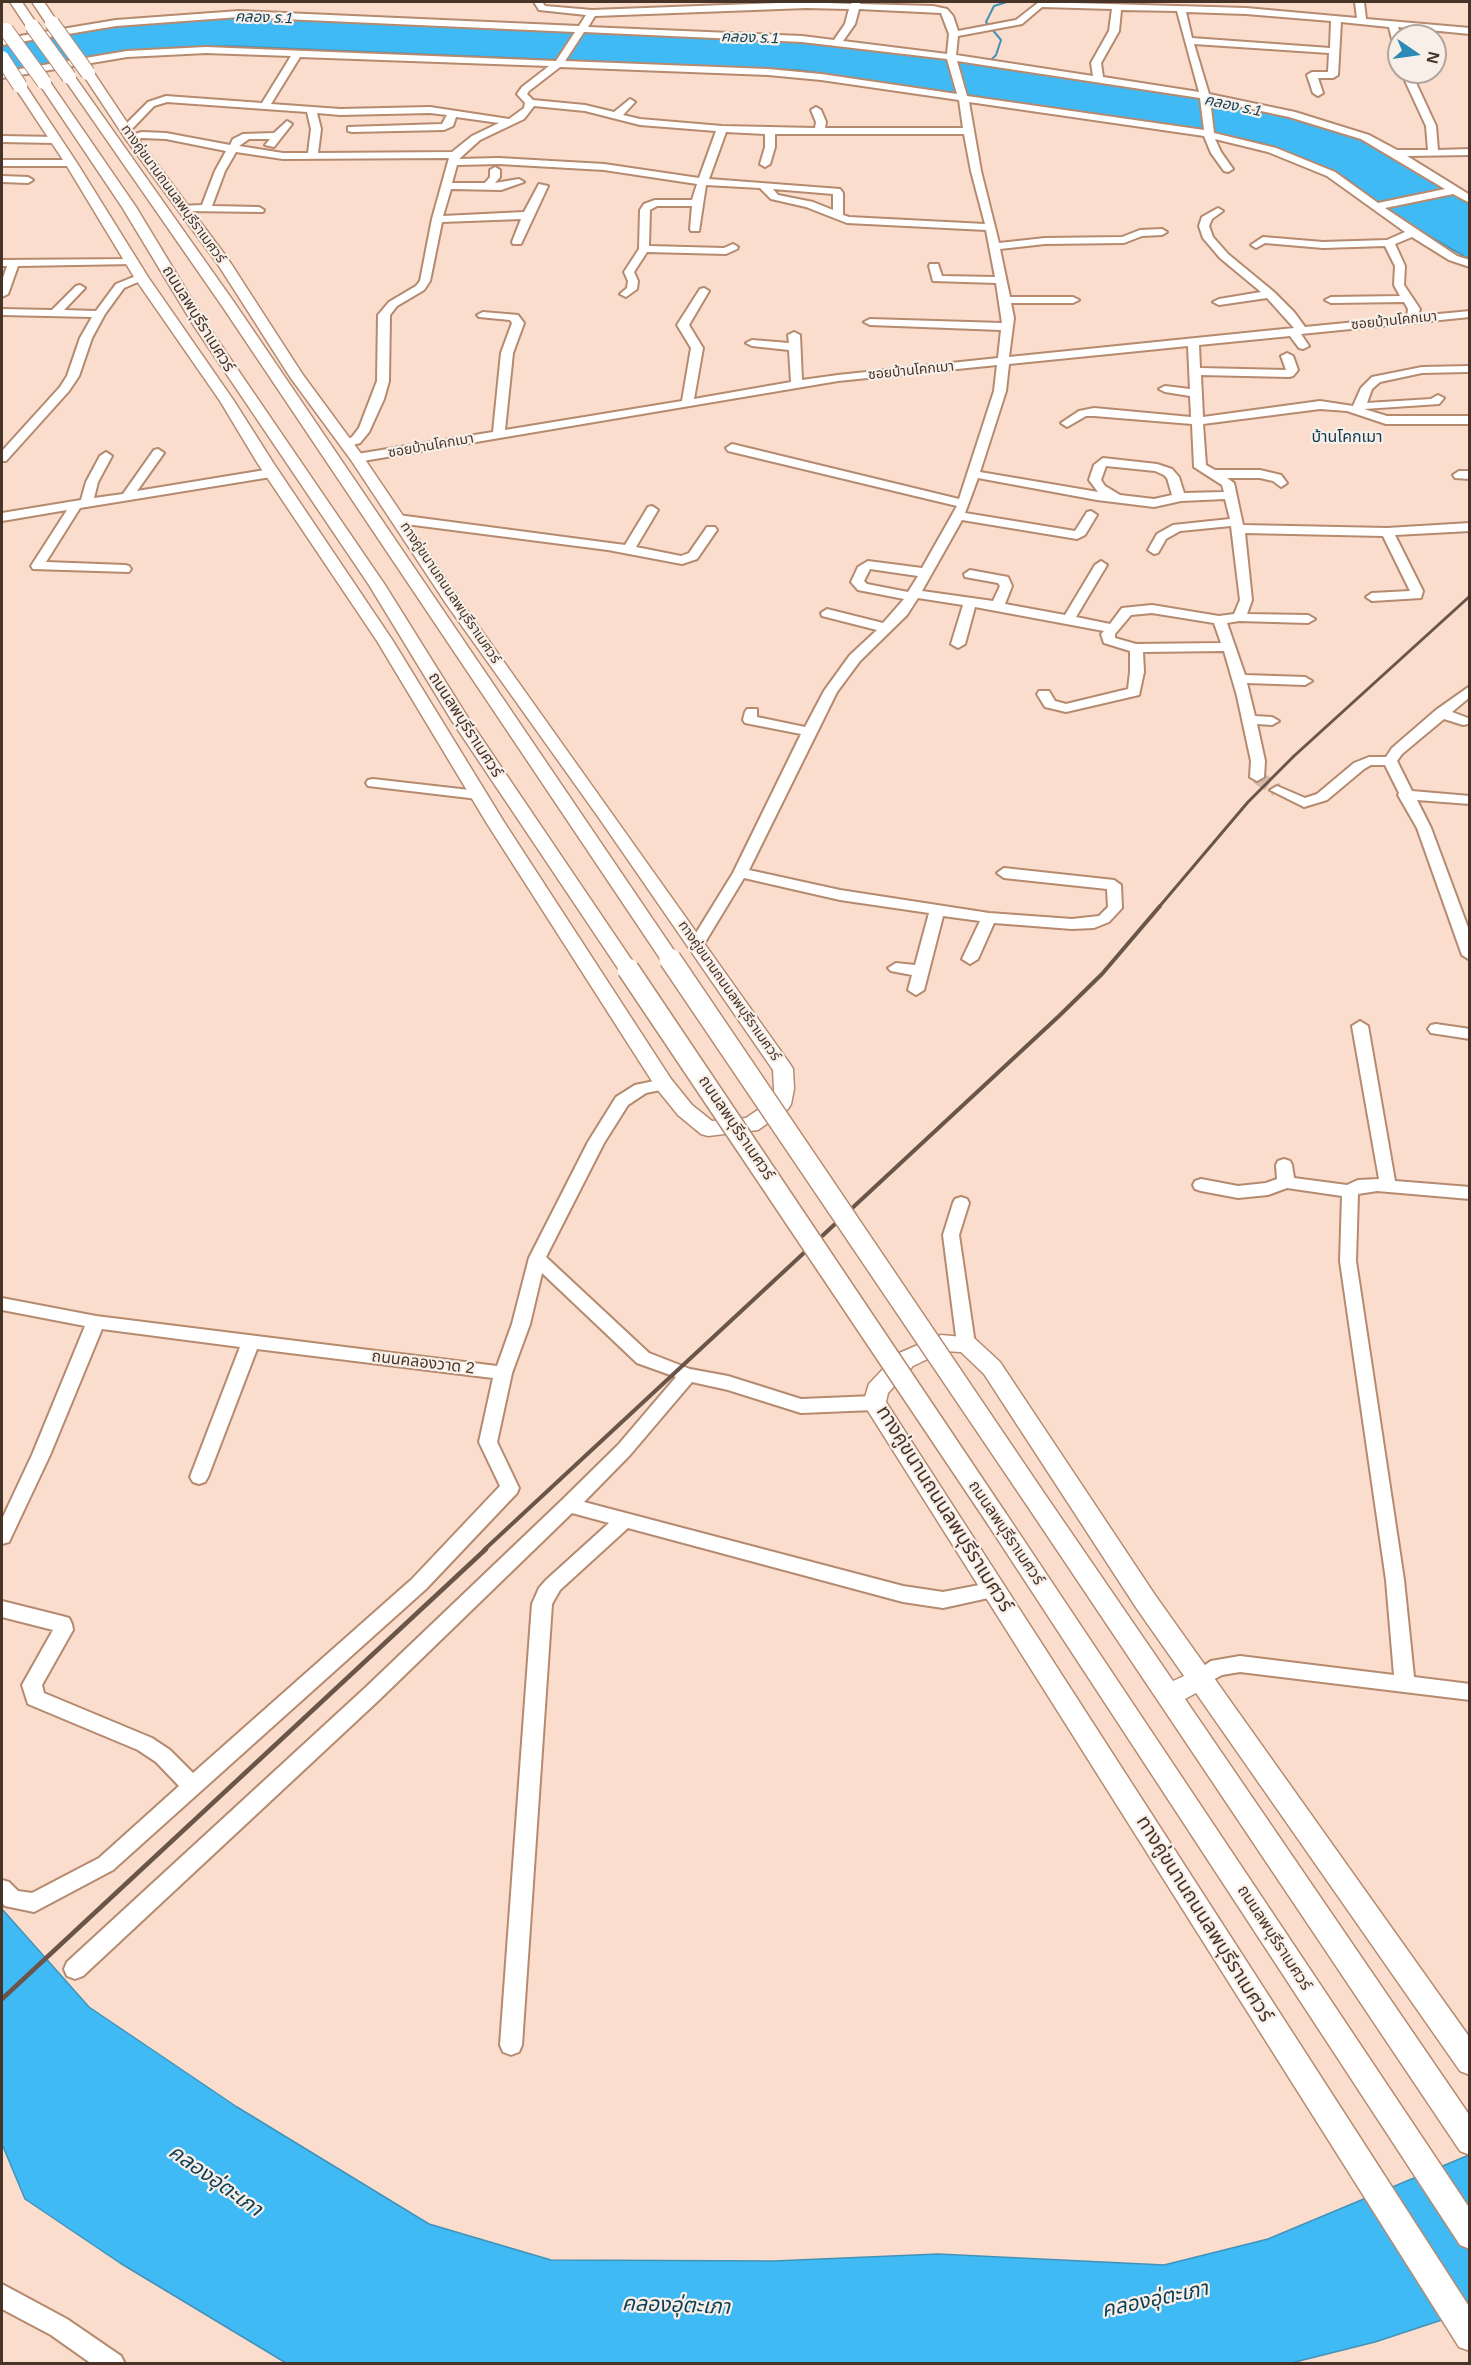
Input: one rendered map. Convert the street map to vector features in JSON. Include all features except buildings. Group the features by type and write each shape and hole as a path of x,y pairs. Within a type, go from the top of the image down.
{"main road":[{"name":"ถนนลพบุรีราเมศวร์","path":"16,2 229,305 1470,2141"},
{"name":"ทางคู่ขนานถนนลพบุรีราเมศวร์","path":"2,58 71,163 131,262 227,401 271,473 385,641 478,795 664,1083 685,1110 708,1129 751,1125 781,1104 784,1089 783,1069 605,814 455,605 357,458 297,377 223,262 129,133 38,2"},
{"name":"ถนนลพบุรีราเมศวร์","path":"4,26 129,207 201,326 377,585 461,721 997,1519 1470,2235"},
{"path":"129,207 156,202"},
{"path":"229,305 297,377"},
{"path":"201,326 227,401"},
{"path":"455,605 500,707"},
{"path":"385,641 461,721"},
{"name":"ทางคู่ขนานถนนลพบุรีราเมศวร์","path":"966,1344 941,1343 905,1360 877,1390 874,1403 1470,2336"},
{"path":"966,1344 992,1368 1146,1602 1470,2062"},
{"path":"1168,1696 1200,1679"}],"street":[{"path":"538,2 542,8 592,13 856,3 948,8 954,34 951,57 963,97 968,131 983,203 991,227 1005,300 1008,318 1000,391 961,510 913,596 886,628 855,658 831,691 740,873 696,946"},
{"path":"603,13 607,2"},
{"path":"1360,2 1362,22"},
{"path":"837,43 850,24 856,3"},
{"path":"954,34 1019,22 1040,3 1181,8 1387,24"},
{"path":"1301,16 1302,3"},
{"path":"1099,80 1096,63 1114,32 1117,6"},
{"path":"1181,8 1188,41 1205,96 1208,134 1215,153 1228,169"},
{"path":"592,13 560,63 525,89 522,94 530,103 576,107 636,121 722,129 820,132 968,131"},
{"path":"2,42 116,23 239,15 725,34 837,43 951,57 1205,96 1291,114 1365,137 1470,200"},
{"path":"1318,93 1312,75 1333,75 1336,20"},
{"path":"1447,29 1470,31"},
{"path":"1188,41 1336,51"},
{"path":"2,75 127,54 206,50 298,52 778,73 963,97 1208,134 1272,150 1331,174 1413,233 1469,266"},
{"path":"264,107 298,52"},
{"path":"1412,84 1431,126 1433,153"},
{"path":"453,112 449,124 444,127 349,141 313,156 266,154 158,135 129,133 151,104 166,99 312,111 433,110 486,114 511,122"},
{"path":"433,110 438,100"},
{"path":"616,116 630,102"},
{"path":"346,443 356,440 365,429 378,399 382,381 384,315 393,304 420,288 425,281 437,219 454,159 476,138 511,122 529,109 530,103"},
{"path":"816,110 821,122 820,132"},
{"path":"312,111 316,129 313,156"},
{"path":"349,141 355,112"},
{"path":"629,134 636,121"},
{"path":"266,154 276,136 287,124"},
{"path":"695,229 696,203 722,129"},
{"path":"181,140 189,131"},
{"path":"765,164 770,147 770,131"},
{"path":"206,207 220,171 237,141 247,136 276,136"},
{"path":"2,139 55,140"},
{"path":"349,141 454,159 604,167 703,180 836,190 838,218"},
{"path":"1395,153 1470,152"},
{"path":"2,163 71,163"},
{"path":"488,186 495,177 495,170"},
{"path":"2,179 28,180"},
{"path":"446,186 501,187 519,182"},
{"path":"763,185 775,197 810,204 838,218 870,222 991,227"},
{"path":"518,242 528,215 543,186"},
{"path":"1377,206 1456,190"},
{"path":"626,294 632,289 633,281 626,275 644,249 645,210 648,206 655,203 696,203"},
{"path":"185,208 259,210"},
{"path":"1218,211 1207,217 1204,226 1208,238 1224,256 1270,294 1290,314 1303,346"},
{"path":"437,219 508,218 528,215"},
{"path":"995,246 1045,241 1124,240 1140,233 1162,232"},
{"path":"1256,245 1263,240 1299,243 1345,241 1389,243 1413,233"},
{"path":"1299,243 1308,235"},
{"path":"1389,243 1400,266 1399,285 1414,309 1412,318"},
{"path":"644,249 726,251 733,247"},
{"path":"2,291 8,263 131,262"},
{"path":"934,266 937,279 1001,279"},
{"path":"2,458 65,389 73,376 86,338 99,314 120,285 141,277"},
{"path":"57,311 80,288"},
{"path":"687,403 697,348 682,325 704,291"},
{"path":"1219,302 1270,294"},
{"path":"1331,300 1406,299"},
{"path":"1005,300 1073,300"},
{"path":"2,312 57,311 99,314"},
{"name":"ซอยบ้านโคกเมา","path":"357,458 838,378 1412,318 1470,314"},
{"path":"483,315 514,317 518,323 507,353 499,434"},
{"path":"870,322 1007,327"},
{"path":"752,343 795,341 797,385"},
{"path":"1193,342 1200,467 1228,483 1237,526 1246,600 1239,617"},
{"path":"1194,371 1289,374 1292,370 1287,356"},
{"path":"1361,410 1376,391 1403,373 1439,368 1468,373 1464,357"},
{"path":"1165,389 1195,393"},
{"path":"1066,423 1083,413 1094,412 1196,421 1320,405 1361,410 1435,402 1438,398"},
{"path":"1361,410 1386,420 1470,420"},
{"path":"732,448 961,510 1077,535 1090,515"},
{"path":"128,495 158,453"},
{"path":"106,456 81,503 37,566 125,569"},
{"path":"1117,499 1101,489 1095,480 1103,462 1157,468 1168,472 1173,477 1176,493 1181,497"},
{"path":"2,517 271,473"},
{"path":"974,474 1117,499 1154,503 1181,497 1231,495"},
{"path":"1214,474 1260,474 1277,478 1281,483"},
{"path":"628,550 652,510"},
{"path":"398,519 458,525 688,560 711,530"},
{"path":"1154,550 1161,537 1167,532 1177,528 1209,523 1387,531 1470,527"},
{"path":"1372,597 1416,595 1417,591 1387,531"},
{"path":"927,573 868,565 864,567 857,582 863,586 913,596 997,606 1111,628"},
{"path":"1069,619 1101,565"},
{"path":"970,574 1003,580 1006,586 997,606"},
{"path":"958,644 970,602"},
{"path":"1228,647 1136,648 1116,644 1109,640 1108,634 1127,611 1136,610 1152,609 1219,620 1239,617 1308,619"},
{"path":"827,613 886,628"},
{"path":"1219,620 1239,679 1249,720 1258,761 1257,777"},
{"path":"1044,694 1050,704 1066,708 1134,692 1137,672 1136,648"},
{"path":"1239,679 1305,681"},
{"path":"1390,761 1397,751 1441,713 1466,697"},
{"path":"752,712 750,720 809,732"},
{"path":"1441,713 1463,721"},
{"path":"1249,720 1272,721"},
{"path":"1277,790 1304,803 1322,797 1359,766 1369,761 1390,761"},
{"path":"1390,761 1424,828 1464,919 1469,954"},
{"path":"373,783 478,795"},
{"path":"1406,795 1470,800"},
{"path":"740,873 840,896 989,918 1072,924 1095,923 1104,919 1114,908 1114,885 1004,873"},
{"path":"916,990 937,912"},
{"path":"970,959 989,918"},
{"path":"896,968 922,971"},
{"path":"1360,1026 1388,1185"},
{"path":"1436,1029 1470,1034"},
{"path":"2,1889 12,1899 34,1903 106,1864 419,1584 510,1488 488,1442 503,1373 521,1324 537,1258 596,1142 622,1101 641,1089 664,1083"},
{"path":"1202,1185 1238,1192 1268,1189 1286,1173 1300,1186 1350,1191 1358,1186 1388,1185 1470,1193"},
{"path":"1350,1191 1348,1261 1395,1580 1405,1684"},
{"path":"961,1203 951,1235 966,1344"},
{"path":"537,1258 644,1358 688,1375 728,1383 801,1406 874,1403"},
{"name":"ถนนคลองวาด 2","path":"4,1306 96,1322 503,1373"},
{"path":"2,1537 41,1455 96,1322"},
{"path":"199,1477 250,1341"},
{"path":"75,1969 372,1694 569,1505 624,1450 688,1375"},
{"path":"569,1505 903,1594 943,1600 995,1590"},
{"path":"511,2045 542,1604 546,1593 553,1585 624,1521"},
{"path":"2,1608 62,1624 63,1630 32,1685 35,1698 145,1744 163,1756 193,1786"},
{"path":"1200,1679 1218,1666 1240,1664 1470,1692"},
{"path":"2,2296 59,2327 102,2360"}],"water":[{"name":"คลอง ร.1","path":"229,17 793,40 987,64 1198,96 1291,116 1361,138 1469,203 1469,259 1405,222 1346,178 1306,159 1262,143 1184,127 800,70 233,46 179,47 123,52 2,73 2,42 117,24"},
{"name":"คลองอุ่ตะเภา","path":"2,1909 89,2007 237,2107 429,2224 551,2260 774,2261 938,2254 1164,2265 1268,2239 1469,2155 1469,2311 1375,2342 1291,2363 286,2363 120,2263 25,2199 2,2144"}],"waterway":[{"path":"987,64 996,55 1001,40 986,22 994,6 1007,2"}],"tunnel":[{"path":"1257,777 1277,790"}],"railway":[{"path":"1159,907 1248,802 1294,756 1470,596"},
{"path":"484,1550 1059,1016 1102,974 1160,906"},
{"path":"2,1999 486,1549"}],"district":[{"name":"บ้านโคกเมา","path":"1347,438"}]}
